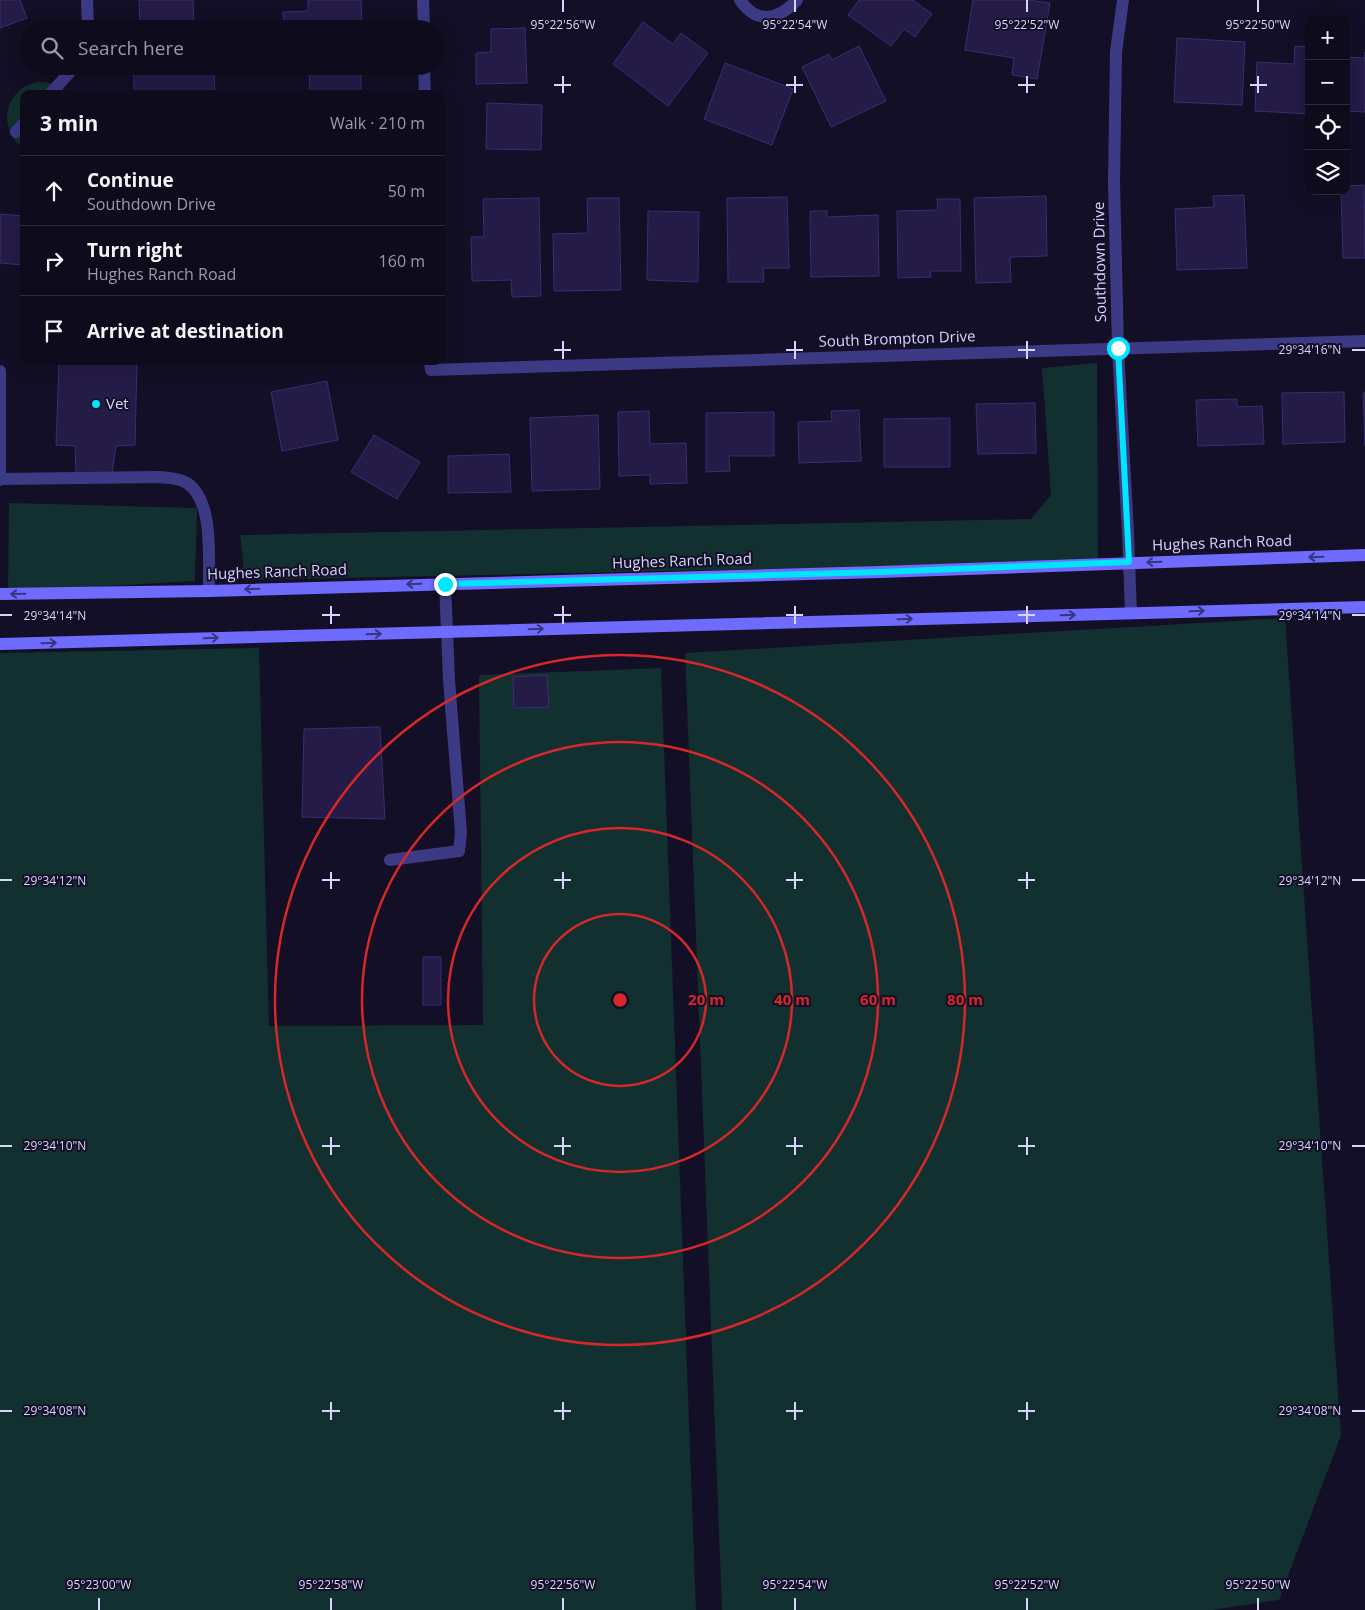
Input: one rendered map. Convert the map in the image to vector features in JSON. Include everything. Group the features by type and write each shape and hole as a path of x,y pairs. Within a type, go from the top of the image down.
{"street":[{"path":"87,0 88,20"},
{"path":"423,0 424,20"},
{"path":"740,0 745,8 756,16 767,17 788,9 797,0"},
{"name":"Southdown Drive","path":"1123,0 1116,52 1114,182 1118,348 1131,613"},
{"path":"54,90 67,75"},
{"path":"424,75 425,90"},
{"name":"South Brompton Drive","path":"430,366 1365,341"},
{"path":"0,371 0,480 160,477 173,478 186,483 198,494 203,505 208,531 209,591"},
{"name":"Hughes Ranch Road","path":"0,594 209,591 870,572 1365,555"},
{"path":"390,860 459,851 461,833 449,680 445,584"},
{"path":"0,644 1365,608"}],"green space":[{"path":"37,82 47,83 66,90 20,90"},
{"path":"19,91 20,145 13,137 7,122 7,114 12,99"},
{"path":"1097,363 1098,562 245,580 240,535 1031,519 1051,495 1042,368"},
{"path":"9,503 197,508 195,581 8,592"},
{"path":"1285,618 1341,1435 1279,1600 1211,1610 722,1610 685,653"},
{"path":"259,648 269,1026 483,1025 479,675 661,668 696,1610 0,1610 0,653"}],"building":[{"path":"0,0 20,0 27,18 0,28"},
{"path":"139,0 193,0 194,20 140,20"},
{"path":"308,0 361,0 362,20 283,20 283,12 308,11"},
{"path":"859,0 913,0 932,14 915,37 904,29 891,46 848,15"},
{"path":"973,0 1028,0 1050,3 1037,79 1012,75 1014,58 965,50"},
{"path":"643,22 673,44 681,33 708,53 668,106 613,64"},
{"path":"525,28 527,83 476,84 476,53 491,52 491,29"},
{"path":"1177,38 1245,42 1242,105 1174,102"},
{"path":"859,46 886,101 831,127 802,67 829,54 832,60"},
{"path":"1295,46 1305,47 1305,114 1255,111 1257,62 1294,64"},
{"path":"1350,57 1365,58 1365,112 1350,111"},
{"path":"725,63 793,89 772,145 704,119"},
{"path":"134,75 214,75 215,90 134,90"},
{"path":"309,75 361,75 361,90 310,90"},
{"path":"487,103 542,105 541,150 486,149"},
{"path":"1364,185 1365,258 1343,258 1341,195 1350,195 1350,186"},
{"path":"1244,195 1247,268 1177,270 1175,209 1214,207 1213,196"},
{"path":"1046,196 1047,256 1010,257 1011,282 976,283 974,198"},
{"path":"787,197 789,268 763,268 764,282 728,282 727,198"},
{"path":"539,198 541,296 512,297 511,280 472,281 471,237 484,237 483,199"},
{"path":"587,198 619,198 621,290 554,291 553,234 588,233"},
{"path":"937,199 960,199 961,271 930,271 931,277 898,278 897,211 938,210"},
{"path":"648,211 699,212 698,282 647,280"},
{"path":"810,211 827,211 827,217 878,215 879,276 811,277"},
{"path":"0,214 20,216 20,265 0,263"},
{"name":"Vet","path":"59,365 137,365 135,445 116,446 112,473 76,475 75,446 56,445"},
{"path":"327,381 338,440 282,451 271,392"},
{"path":"1344,392 1345,442 1283,444 1282,393"},
{"path":"1365,392 1365,446 1363,393"},
{"path":"1237,399 1237,407 1262,406 1264,444 1198,446 1196,400"},
{"path":"1035,403 1036,453 978,454 976,404"},
{"path":"859,410 861,461 799,463 798,422 832,421 831,411"},
{"path":"649,411 650,444 686,443 687,483 650,484 650,475 619,476 618,412"},
{"path":"774,412 774,456 729,456 730,471 706,472 706,413"},
{"path":"598,415 600,489 532,491 530,418"},
{"path":"950,418 950,467 884,467 884,419"},
{"path":"374,435 420,462 397,499 351,472"},
{"path":"509,454 511,492 448,493 448,456"},
{"path":"547,675 549,707 514,708 513,677"},
{"path":"380,727 385,819 302,817 304,729"},
{"path":"423,957 441,957 441,1005 423,1005"}],"place":[{"name":"Vet","path":"96,404"}],"route":[{"path":"445,584 880,572 1129,562 1118,348"}]}
